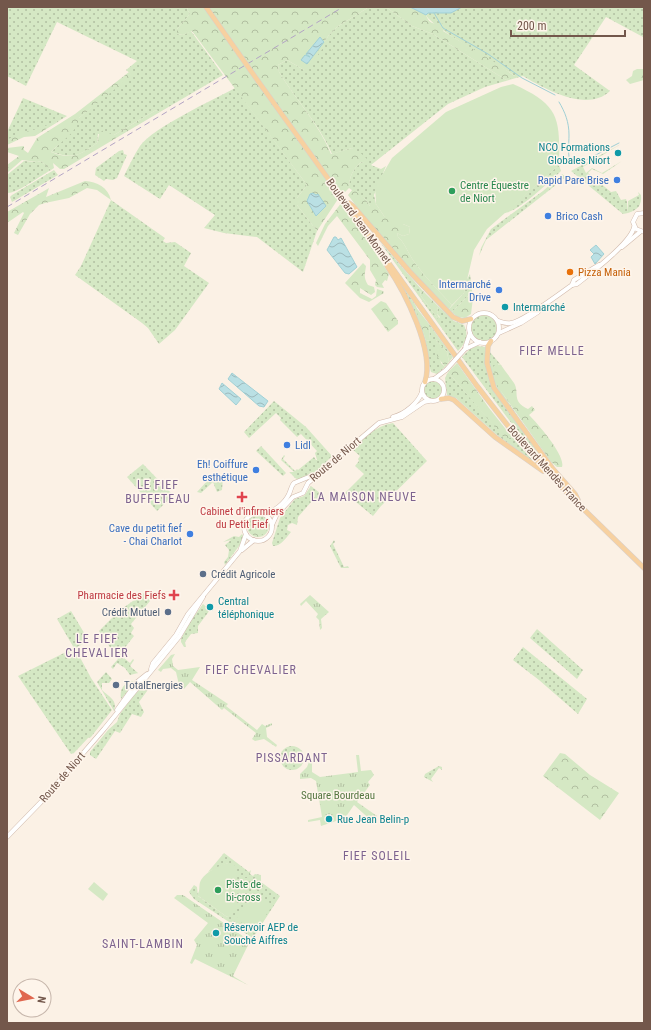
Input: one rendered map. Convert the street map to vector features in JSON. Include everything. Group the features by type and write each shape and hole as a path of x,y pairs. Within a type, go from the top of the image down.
{"main road":[{"path":"207,7 259,80"},
{"name":"Boulevard Jean Monnet","path":"259,80 349,203 460,361"},
{"name":"Boulevard Jean Monnet","path":"259,80 371,239 460,361"},
{"path":"349,203 452,317 462,321 471,319 478,314 485,312 491,314 498,321 513,323 543,306 572,285 574,280 601,264 642,232 634,228"},
{"path":"615,252 632,234 634,228 632,222 634,217 644,212"},
{"path":"371,239 414,313 427,364 425,382 420,398 411,409"},
{"path":"543,306 538,312 521,323 499,333 491,341 488,346 487,363 494,388 553,469 575,494 578,500"},
{"path":"465,349 470,333 469,326 471,319"},
{"path":"498,321 499,333"},
{"path":"470,333 474,339 480,342"},
{"path":"425,382 434,379 446,370 465,349 480,342 491,341"},
{"name":"Boulevard Mendès France","path":"460,361 519,440 566,492 644,568"},
{"name":"Boulevard Mendès France","path":"460,361 521,438 578,500 644,564"},
{"path":"441,399 445,392 443,384 446,370"},
{"path":"434,379 443,384"},
{"path":"422,392 425,398 429,401"},
{"path":"411,409 424,402 449,398 454,400 495,437 535,464 564,492 566,492"},
{"name":"Route de Niort","path":"264,514 272,512 280,506 288,497 294,483 313,475 379,420 398,416 411,409"},
{"name":"Route de Niort","path":"272,525 278,514 293,497 303,493 308,482 374,426 383,420 402,417 411,409"},
{"path":"255,513 264,514 270,518 272,525 271,532 267,538 254,540 246,534 244,525 248,517 255,513"},
{"name":"Route de Niort","path":"240,551 246,534"},
{"name":"Route de Niort","path":"7,837 41,802 114,716 179,637 203,597 240,551 254,540"}],"green space":[{"path":"7,7 189,7 187,9 190,14 177,29 177,34 183,35 191,31 223,75 160,112 156,110 114,135 98,134 97,143 85,151 70,156 51,152 72,131 79,118 131,74 126,70 137,61 57,22 26,86 7,76"},
{"path":"189,7 369,7 337,27 329,35 324,42 324,47 307,69 304,70 287,60 278,65 279,72 314,122 331,154 352,148 365,157 370,165 361,162 356,167 351,177 349,188 338,199 317,231 297,205 297,198 307,185 192,31 183,35 177,34 177,29 190,14 187,9"},
{"path":"369,7 386,7 412,26 433,34 506,80 515,76 440,28 426,15 428,13 451,13 462,7 644,7 644,35 643,37 606,17 574,65 610,91 601,97 590,100 566,97 523,76 485,87 448,104 371,165 381,169 386,166 374,195 376,204 372,207 365,199 349,188 354,170 361,162 365,163 352,148 332,154 321,132 279,72 278,65 287,60 304,70 329,35 337,27"},
{"path":"386,7 410,7 426,15 431,22 436,24 444,24 443,31 516,77 506,80 433,34 412,26"},
{"path":"637,69 644,69 644,80 630,84 626,80 632,76 633,71"},
{"path":"129,72 132,74 130,77 79,118 78,123 72,132 51,152 65,156 76,155 86,151 97,143 100,130 114,135 156,110 160,112 64,169 60,169 53,163 54,168 51,170 41,161 37,162 22,160 7,173 7,165 19,156 7,152 7,148 24,146 24,150 28,153 37,138 75,114"},
{"name":"Centre Équestre de Niort","path":"513,84 540,99 548,106 554,115 559,135 559,165 487,229 474,250 464,293 452,305 419,269 403,242 398,237 397,233 403,236 409,234 410,227 403,224 394,224 384,216 376,204 375,187 392,158 446,112 501,87"},
{"path":"235,88 307,185 297,198 297,205 317,231 303,272 257,237 224,233 204,228 215,215 169,185 160,199 124,176 138,149 147,139 170,122"},
{"path":"23,98 67,116 53,124 7,140 7,132"},
{"path":"61,120 35,136 24,137 7,145 7,140 17,134 37,129"},
{"path":"621,144 583,167 586,173 592,168 602,173 622,161 603,174 592,169 588,173 611,192 616,191 621,200 626,199 628,213 623,214 571,171"},
{"path":"123,150 124,154 127,155 117,178 113,180 106,179 104,181 95,175 96,168 119,151"},
{"path":"24,161 41,161 51,170 17,191 7,193 7,175"},
{"path":"559,165 561,171 542,189 517,208 510,212 504,213"},
{"path":"54,170 58,175 12,202 10,197 12,195"},
{"path":"562,174 566,177 486,240 479,256 481,248 491,229 543,191"},
{"path":"85,181 101,186 110,195 111,200 97,190 87,188 69,198 39,205 30,214 18,235 14,233 24,213 23,212 7,223 7,212 49,188 46,197"},
{"path":"353,189 365,199 370,206 376,204 384,216 410,227 409,234 403,236 397,233 398,237 403,242 419,269 452,305 449,309 383,240 371,225 348,195"},
{"path":"638,192 641,195 639,207 628,213 628,201 639,195"},
{"path":"111,200 165,238 163,241 166,243 175,242 191,253 184,266 209,283 175,330 159,344 148,328 142,323 75,275 81,266"},
{"path":"342,202 389,274 387,281 385,280 382,284 384,288 377,287 375,285 376,280 370,270 370,260 337,216 328,226 318,246 316,243 325,224"},
{"path":"380,242 422,290 420,291 421,296 438,319 440,317 437,314 438,306 454,321 464,325 466,339 458,351"},
{"path":"363,263 366,266 365,280 368,285 374,287 375,292 371,295 360,288 360,293 372,299 376,296 377,289 383,291 384,293 369,302 360,298 345,283"},
{"path":"470,274 473,298 469,295 452,312 449,309 464,293 466,281"},
{"path":"399,281 416,306 426,341 430,340 429,324 453,357 449,362 447,352 436,340 441,363 445,367 437,374 431,372 417,318"},
{"path":"420,290 422,290 438,306 437,314 440,319 438,319 421,296"},
{"path":"469,295 473,298 471,314 465,318 457,317 452,312"},
{"path":"381,301 386,303 398,321 398,324 388,332 371,309"},
{"path":"415,306 429,324 430,340 426,341"},
{"path":"484,315 493,319 497,328 493,337 484,341 475,337 471,328 475,319"},
{"path":"436,340 447,352 449,362 445,367 437,356"},
{"path":"477,346 486,347 487,369 492,386 543,460 509,420 462,357 470,349"},
{"path":"490,352 501,365 498,364 501,391 521,421 503,397 493,380 490,371"},
{"path":"457,363 512,437 504,438 448,372"},
{"path":"496,364 501,365 514,383 519,403 528,409 532,406 535,410 529,415 556,448 562,462 562,467 557,467 551,462 498,387 493,367"},
{"path":"448,372 504,437 512,437 534,462 497,435 456,398 447,395 445,378"},
{"path":"433,381 439,384 442,390 439,396 433,399 427,396 424,390 427,384"},
{"path":"274,401 306,427 332,456 311,475 301,480 295,478 289,472 294,472 281,460 284,455 285,456 283,459 295,471 314,457 317,460 315,453 317,451 301,434 297,437 280,420 281,418 276,413 249,438 244,432"},
{"path":"393,423 427,461 381,506 373,516 345,493 364,474 355,466 359,461 358,459 360,456 352,449 375,430"},
{"path":"261,446 286,473 283,476 256,451"},
{"path":"143,464 173,495 157,511 127,477"},
{"path":"223,478 222,490 217,492 213,482 201,493 197,492 208,480"},
{"path":"311,486 325,497 312,501 298,517 297,525 292,523 288,525 287,530 291,532 285,539 278,545 273,546 272,543 280,518 295,499 304,496"},
{"path":"258,515 266,518 269,526 266,534 258,537 250,534 247,526 250,518"},
{"path":"255,518 259,520 260,524 267,530 265,533 257,537 254,536 250,526"},
{"path":"242,534 244,537 242,542 225,565 224,562 228,557 229,550 225,545 231,540 223,542 234,536 239,537"},
{"path":"334,540 335,542 333,544 344,567 348,566 349,568 341,568 330,546"},
{"path":"144,593 150,601 131,624 134,628 131,633 134,636 123,650 124,658 130,663 133,659 134,660 130,666 138,673 130,675 125,668 117,663 113,669 111,667 118,659 99,631 119,611"},
{"path":"310,595 329,612 321,619 322,628 320,630 319,620 316,617 318,614 306,601 301,606 300,604"},
{"path":"203,604 210,610 198,626 198,633 191,634 185,642 186,647 184,647 181,639 190,622"},
{"path":"71,611 89,641 75,648 91,678 112,710 91,737 71,754 18,676 74,648 57,619"},
{"path":"537,629 583,670 577,679 530,638"},
{"path":"523,647 587,699 578,714 539,680 513,660"},
{"path":"175,654 172,659 173,666 178,670 200,667 192,680 228,704 226,706 257,730 262,724 265,726 272,723 272,725 266,728 267,737 277,745 276,747 264,739 255,741 252,739 256,733 224,708 222,710 190,682 184,689 180,689 176,672 171,668 163,669 161,672 158,670 171,655"},
{"path":"106,672 112,679 109,683 102,683 102,690 114,701 114,711 97,682"},
{"path":"133,681 134,684 121,699 123,687 127,683"},
{"path":"148,682 153,683 155,688 150,687 139,702 144,712 141,717 132,714 120,733 115,731 96,759 90,755 90,752 108,730 117,722 120,714 133,696"},
{"path":"292,746 300,750 304,758 300,766 292,770 284,766 280,758 284,750"},
{"path":"560,753 565,754 590,775 619,793 600,820 543,776"},
{"name":"Square Bourdeau","path":"356,755 359,755 361,771 371,770 374,775 368,782 370,785 357,802 377,816 373,822 354,805 345,818 321,826 320,820 308,822 308,820 322,817 316,781 311,778 300,779 300,774 307,767 309,762 312,762 312,772 320,777 358,772"},
{"path":"439,766 442,767 442,770 439,768 431,779 433,782 424,777 425,774"},
{"path":"224,853 249,872 251,870 250,874 253,876 255,874 261,875 261,882 280,896 253,938 232,925 231,922 194,899 189,892 194,885 197,887 198,896 227,917 233,913 228,863 208,872"},
{"name":"Piste de bi-cross","path":"228,863 234,864 236,868 238,887 235,911 227,917 197,895 200,882 203,877 213,869"},
{"path":"240,878 249,878 248,892 240,892"},
{"path":"94,882 108,894 103,901 88,889"},
{"path":"254,893 273,905 255,931 236,919"},
{"path":"177,895 183,895 250,941 233,976 248,985 195,959 192,964 190,963 197,945 194,940 208,923 174,898"}],"water":[{"path":"410,7 462,7 451,13 428,13 426,15"},
{"path":"320,37 324,42 307,64 301,60 305,55 310,57 306,54"},
{"path":"313,193 316,195 318,194 326,206 316,216 307,201 310,194"},
{"path":"334,237 338,240 341,238 357,267 349,274 345,273 327,250"},
{"path":"596,245 604,254 595,264 591,257 594,254 590,250"},
{"path":"232,373 268,401 264,407 259,406 228,379"},
{"path":"222,383 241,399 236,405 219,389"}],"waterway":[{"path":"434,13 443,28 488,54 522,78 555,95"},
{"path":"559,102 565,113 568,126 571,164"},
{"path":"584,161 619,143"}],"railway":[{"path":"7,207 343,7"}],"place":[{"name":"NCO Formations Globales Niort","path":"618,153"},
{"name":"Rapid Pare Brise","path":"617,180"},
{"name":"Centre Équestre de Niort","path":"452,191"},
{"name":"Brico Cash","path":"548,216"},
{"name":"Pizza Mania","path":"570,272"},
{"name":"Intermarché Drive","path":"499,290"},
{"name":"Intermarché","path":"505,307"},
{"name":"Lidl","path":"287,445"},
{"name":"Eh! Coiffure esthétique","path":"256,470"},
{"name":"Cabinet d'infirmiers du Petit Fief","path":"242,497"},
{"name":"Cave du petit fief - Chai Charlot","path":"190,534"},
{"name":"Crédit Agricole","path":"203,574"},
{"name":"Pharmacie des Fiefs","path":"174,595"},
{"name":"Central téléphonique","path":"210,607"},
{"name":"Crédit Mutuel","path":"168,612"},
{"name":"TotalEnergies","path":"116,685"},
{"name":"Rue Jean Belin-p","path":"329,819"},
{"name":"Piste de bi-cross","path":"218,890"},
{"name":"Réservoir AEP de Souché Aiffres","path":"216,933"}],"district":[{"name":"FIEF MELLE","path":"552,351"},
{"name":"LE FIEF BUFFETEAU","path":"158,492"},
{"name":"LA MAISON NEUVE","path":"364,497"},
{"name":"LE FIEF CHEVALIER","path":"97,646"},
{"name":"FIEF CHEVALIER","path":"251,670"},
{"name":"PISSARDANT","path":"292,758"},
{"name":"FIEF SOLEIL","path":"377,856"},
{"name":"SAINT-LAMBIN","path":"143,944"}]}
